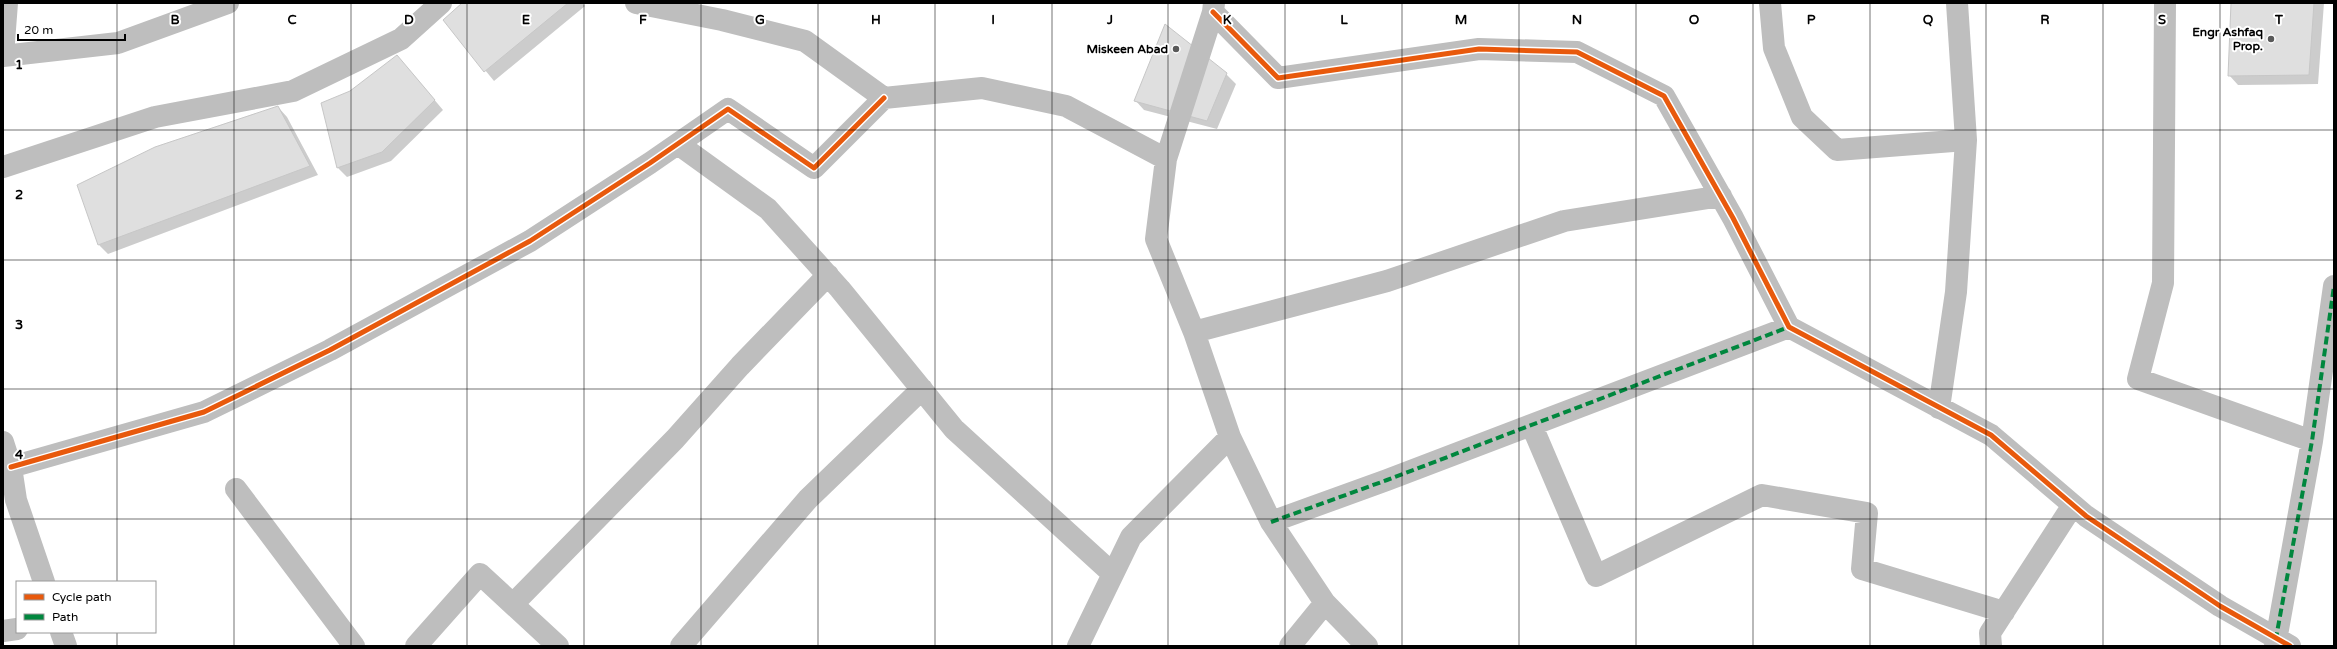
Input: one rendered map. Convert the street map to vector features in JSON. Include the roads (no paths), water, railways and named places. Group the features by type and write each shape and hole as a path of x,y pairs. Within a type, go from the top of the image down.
{"street":[{"path":"7,3 3,56 118,43 228,3"},
{"path":"3,167 155,117 293,91 401,39 441,3"},
{"path":"636,3 722,20 805,41 884,98"},
{"path":"1770,3 1774,48 1802,117 1837,150 1966,140"},
{"path":"1939,408 1956,292 1966,140 1957,3"},
{"path":"2166,3 2164,283 2138,379 2312,442"},
{"path":"1367,646 1326,603 1271,522 1230,437 1194,332 1156,239 1166,159 1213,8 1278,78 1479,49 1576,52 1664,96 1721,196 1789,327 1991,435 2086,516 2220,606 2281,643 2312,442 2325,415 2334,286"},
{"path":"11,467 204,412 330,350 530,241 678,144 728,109 814,168 884,98 982,88 1066,106 1166,159"},
{"path":"678,144 768,209 828,274 954,429 1113,574"},
{"path":"1194,332 1387,281 1564,221 1721,196"},
{"path":"513,604 676,439 740,366 828,274"},
{"path":"1271,522 1532,426 1789,327"},
{"path":"681,646 808,499 922,389"},
{"path":"1532,426 1596,576 1762,495 1867,513 1862,570 2004,612"},
{"path":"1078,646 1131,537 1230,437"},
{"path":"3,442 11,467 10,500 44,581"},
{"path":"236,489 354,646"},
{"path":"1991,646 1990,633 2073,504"},
{"path":"416,646 480,574 558,646"},
{"path":"1290,646 1326,603"},
{"path":"3,631 16,629"},
{"path":"61,633 66,646"}],"place":[{"name":"Engr Ashfaq Prop.","path":"2271,39"},
{"name":"Miskeen Abad","path":"1176,49"}]}
